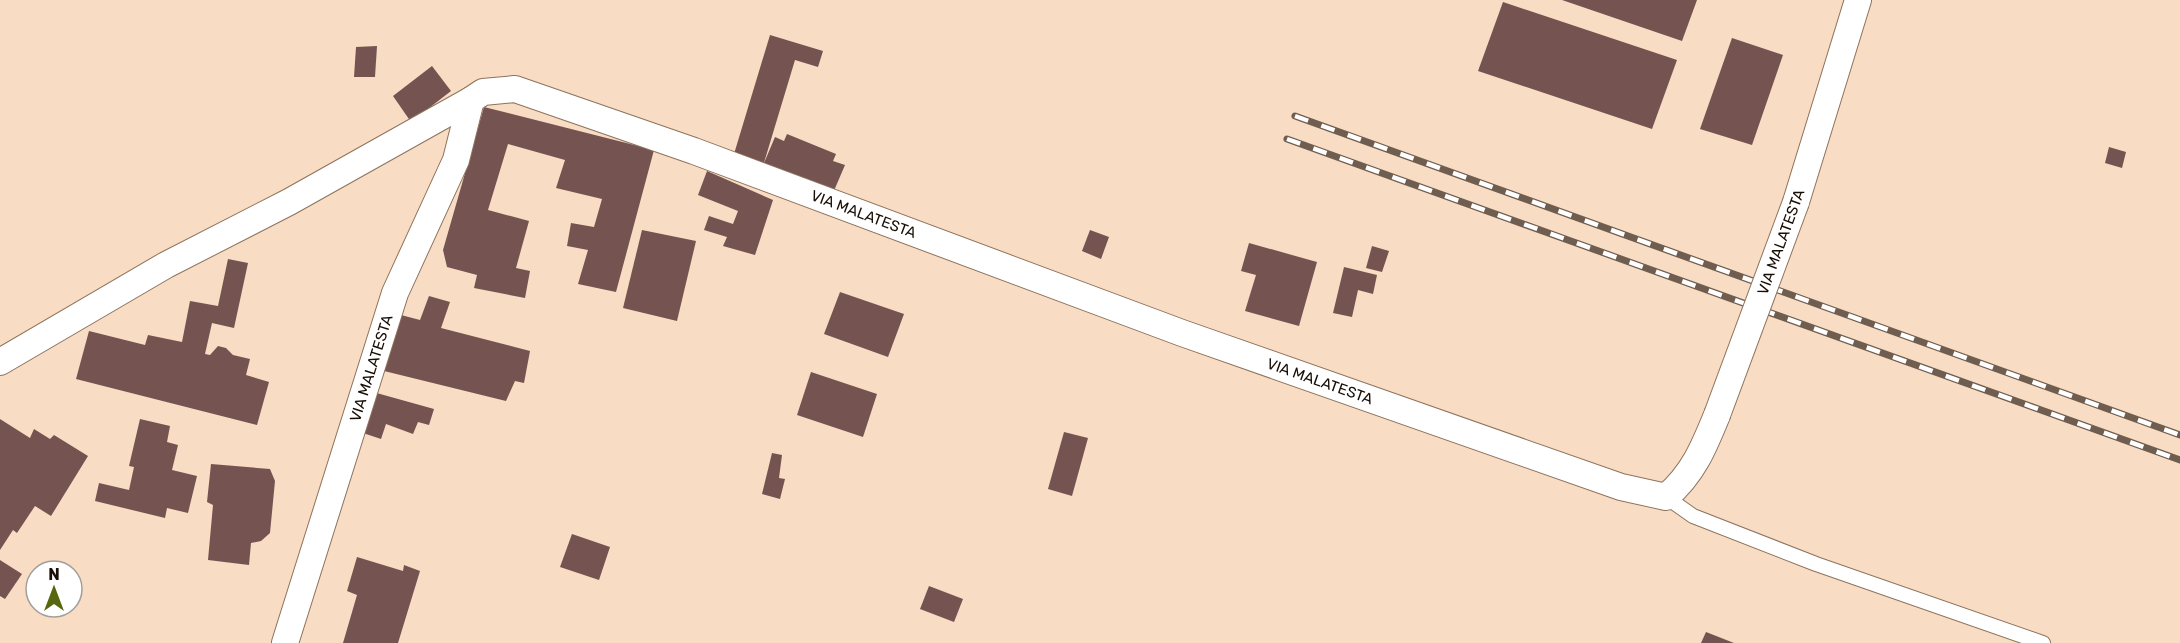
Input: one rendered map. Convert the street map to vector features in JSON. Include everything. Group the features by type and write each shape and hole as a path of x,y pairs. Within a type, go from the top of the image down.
{"street":[{"name":"VIA MALATESTA","path":"0,362 166,265 290,202 483,92 515,88 694,151 1288,371 1622,487 1666,496 1683,482 1697,462 1717,415 1796,202 1858,0"},
{"name":"VIA MALATESTA","path":"285,643 395,292 456,160 471,100"}],"lane":[{"path":"1666,496 1693,516 1816,564 2043,643"}],"building":[{"path":"1562,0 1697,0 1682,41"},
{"path":"1503,2 1677,60 1652,129 1478,71"},
{"path":"770,35 823,51 818,67 795,60 763,166 734,154"},
{"path":"1732,38 1783,55 1752,145 1700,129"},
{"path":"377,46 375,77 354,77 356,47"},
{"path":"432,66 451,91 411,122 393,96"},
{"path":"484,107 654,150 616,292 578,284 588,250 567,246 571,223 594,227 602,199 556,188 565,160 508,144 488,210 529,221 516,268 530,271 525,298 474,288 477,275 447,267 443,250"},
{"path":"787,134 836,154 833,161 845,165 833,193 764,163 775,137 784,141"},
{"path":"2109,147 2126,152 2122,168 2105,163"},
{"path":"707,171 773,200 755,255 723,246 727,237 704,230 709,216 733,224 738,211 698,195"},
{"path":"642,230 696,241 677,321 623,308"},
{"path":"1090,230 1109,237 1101,259 1082,251"},
{"path":"1249,243 1317,262 1299,326 1245,311 1256,275 1241,271"},
{"path":"1372,246 1389,251 1382,272 1366,268"},
{"path":"228,259 248,263 234,328 212,323 205,354 210,355 218,346 226,348 233,355 250,359 246,375 269,382 257,425 76,379 89,331 145,345 148,335 182,342 190,301 218,306"},
{"path":"1344,267 1377,275 1373,294 1358,290 1352,317 1333,313"},
{"path":"840,292 904,314 888,357 824,334"},
{"path":"429,296 450,302 441,328 530,351 524,383 515,381 506,401 380,370 401,315 420,320"},
{"path":"811,372 877,394 863,437 797,415"},
{"path":"373,392 434,409 429,425 418,422 413,434 386,424 381,439 360,432"},
{"path":"0,419 30,438 34,429 50,439 54,435 88,456 51,516 35,506 17,533 13,530 0,550"},
{"path":"140,419 170,426 167,442 178,445 172,470 197,476 188,513 167,508 165,518 95,501 99,483 129,490 134,467 129,466"},
{"path":"1064,432 1088,438 1072,496 1048,489"},
{"path":"772,453 782,455 779,478 785,479 780,499 762,494"},
{"path":"211,464 270,469 275,481 270,533 261,541 251,543 249,565 208,560 213,505 207,502"},
{"path":"572,534 610,547 599,580 560,567"},
{"path":"357,557 403,571 404,565 420,571 398,643 343,643 357,595 347,591"},
{"path":"0,560 22,574 5,599 0,596"},
{"path":"929,586 963,599 954,622 920,609"},
{"path":"1706,632 1734,643 1701,643"}],"railway":[{"path":"1295,116 2180,435"},
{"path":"1287,139 2180,460"}]}
